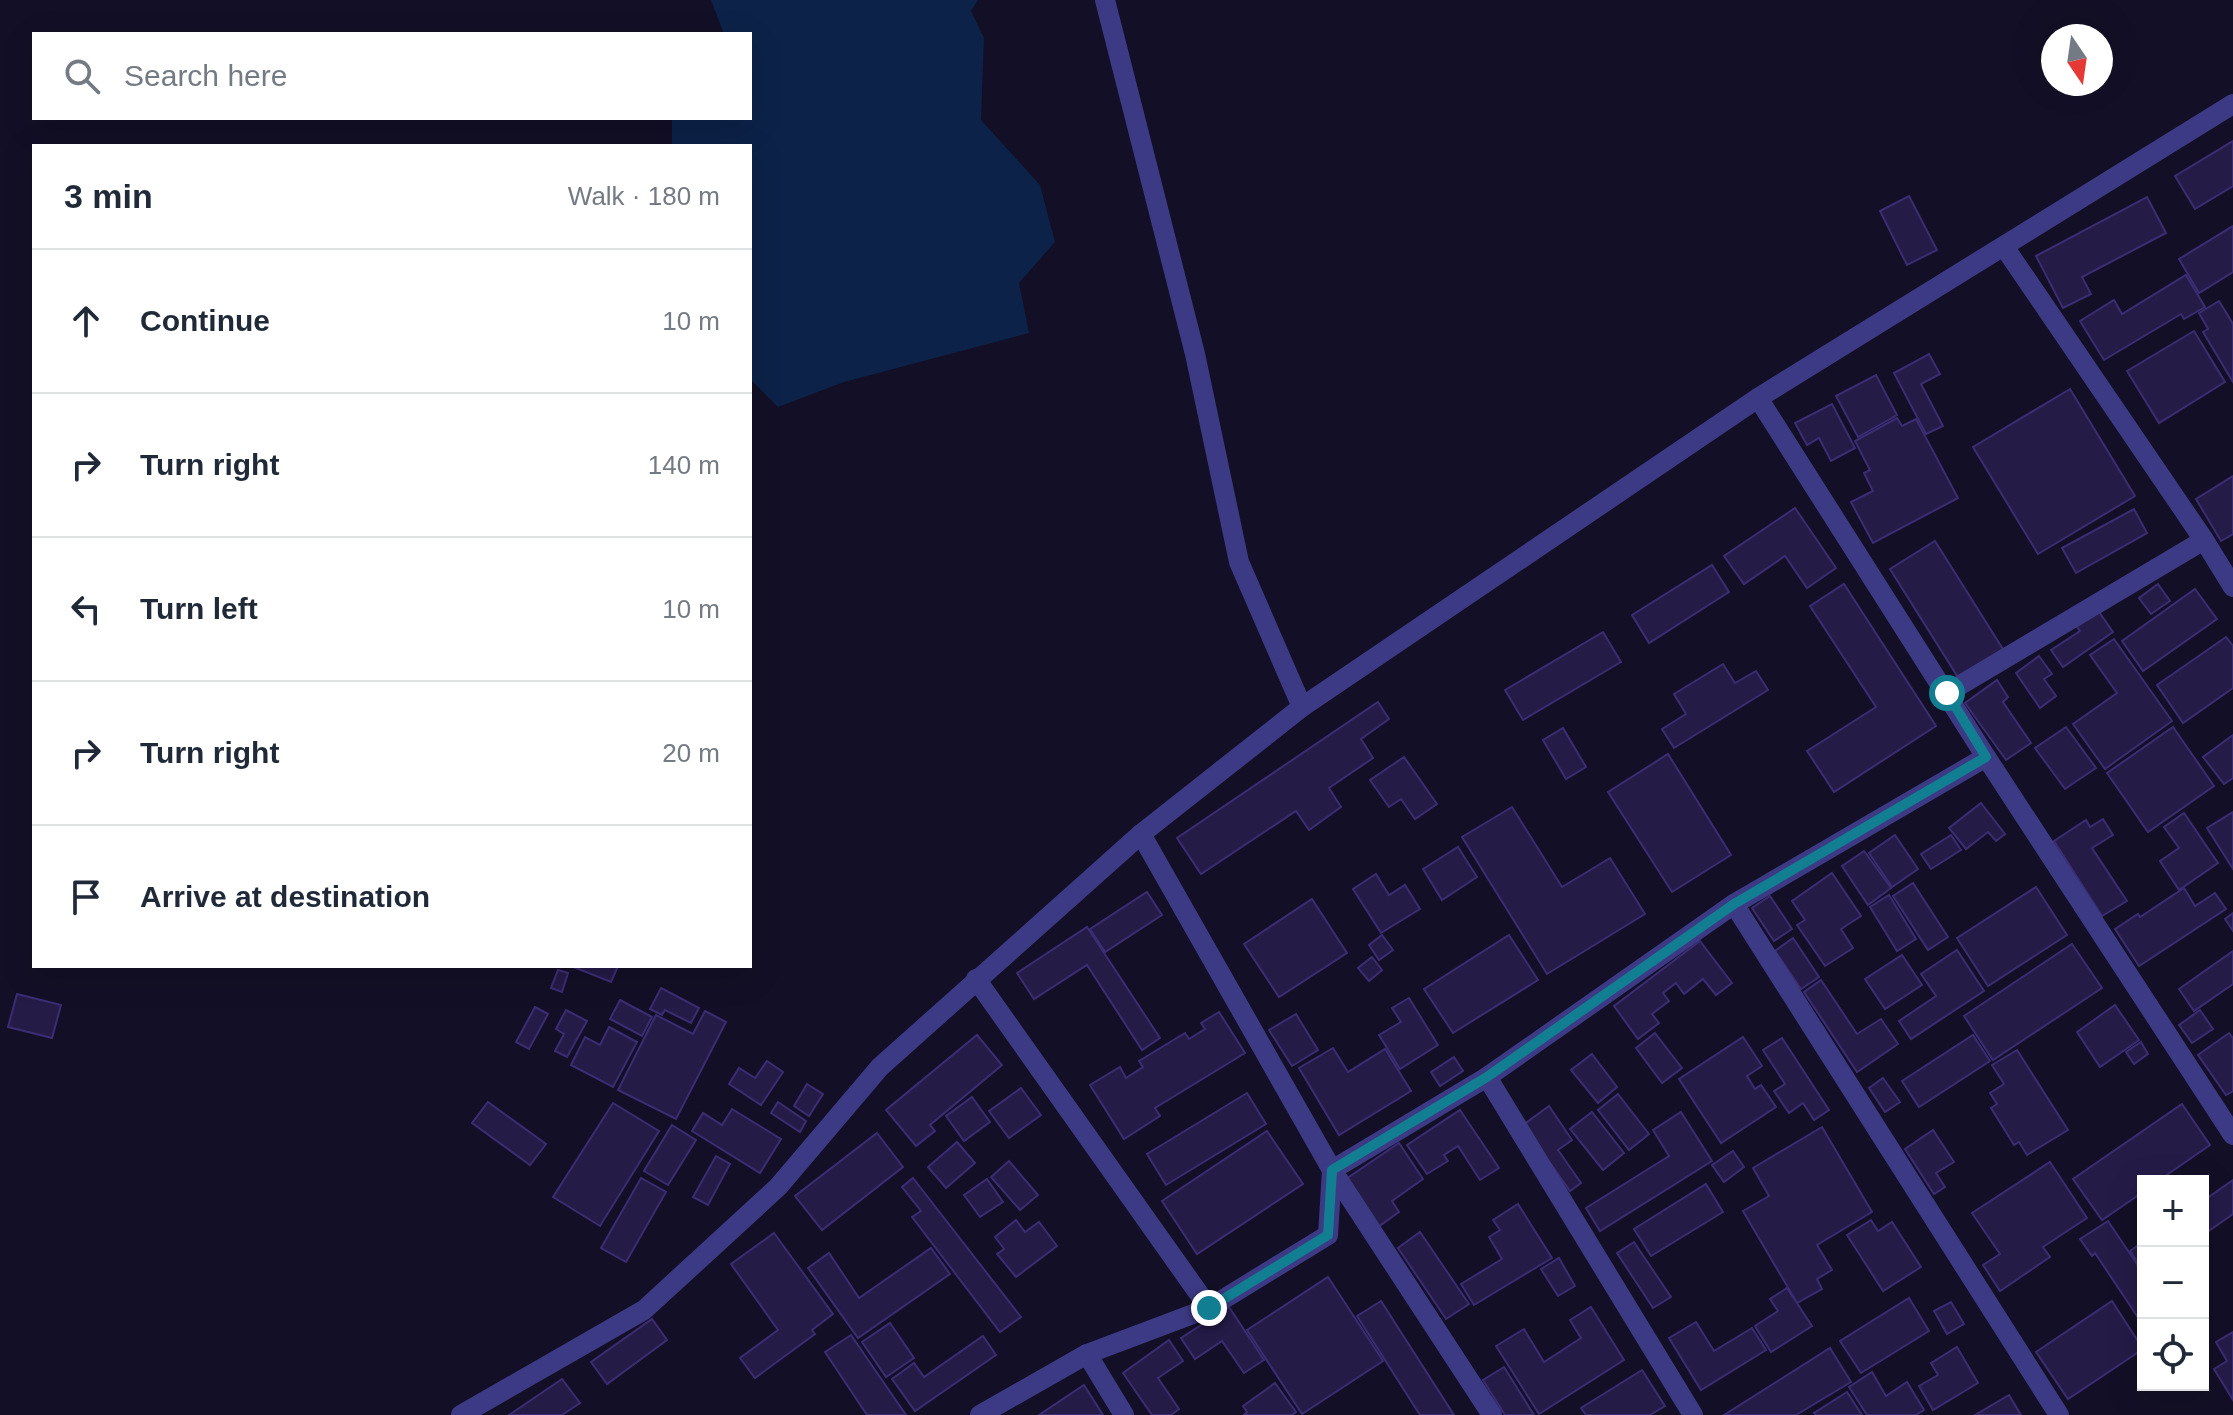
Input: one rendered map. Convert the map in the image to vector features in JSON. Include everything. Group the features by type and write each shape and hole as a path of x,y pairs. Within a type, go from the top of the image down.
{"street":[{"path":"1105,0 1195,354 1239,562 1302,707"},
{"path":"461,1415 644,1310 778,1187 880,1067 976,979 1141,834 1302,707 1758,398 2005,248 2233,104"},
{"path":"2005,248 2233,587"},
{"path":"1758,398 1986,757 2233,1135"},
{"path":"1947,693 2204,540"},
{"path":"1332,1170 1487,1077 1734,904 1986,757"},
{"path":"1141,834 1332,1170 1492,1415"},
{"path":"1734,904 2059,1415"},
{"path":"976,979 1209,1308"},
{"path":"1487,1077 1693,1415"},
{"path":"980,1415 1087,1354 1209,1308 1328,1235 1332,1170"},
{"path":"1087,1354 1124,1415"}],"water":[{"path":"711,0 978,0 971,11 984,38 981,120 1040,185 1055,242 1019,283 1029,333 844,382 778,407 752,381 752,144 672,144 672,120 752,120 752,32 723,32"}],"building":[{"path":"2233,141 2233,186 2195,209 2175,176"},
{"path":"1909,196 1937,250 1907,265 1880,211"},
{"path":"2147,197 2166,233 2082,277 2091,294 2063,308 2036,256"},
{"path":"2233,226 2233,272 2199,293 2179,259"},
{"path":"2186,275 2205,307 2184,319 2181,314 2104,360 2080,321 2114,300 2122,314"},
{"path":"2219,301 2233,324 2233,382 2203,332 2208,329 2199,313"},
{"path":"2194,331 2225,382 2159,423 2127,371"},
{"path":"1929,354 1940,374 1921,384 1943,426 1926,434 1894,373"},
{"path":"1876,375 1897,415 1858,437 1836,396"},
{"path":"2070,389 2135,496 2038,554 1973,447"},
{"path":"1832,404 1855,448 1831,461 1819,438 1807,445 1795,423"},
{"path":"1897,418 1902,426 1916,419 1958,498 1873,543 1851,502 1873,491 1864,473 1870,470 1855,441"},
{"path":"2233,476 2233,534 2221,541 2196,499"},
{"path":"1795,508 1836,568 1807,588 1785,556 1744,584 1724,556"},
{"path":"2134,509 2147,533 2076,573 2062,548"},
{"path":"1935,541 2006,654 1961,682 1890,569"},
{"path":"1712,565 1729,592 1649,643 1632,615"},
{"path":"1844,584 1936,726 1834,792 1807,751 1876,707 1810,606"},
{"path":"2158,584 2170,601 2151,614 2139,598"},
{"path":"2195,589 2217,619 2143,671 2122,641"},
{"path":"2097,609 2113,632 2063,667 2051,650 2080,631 2075,624"},
{"path":"1603,632 1621,662 1523,720 1505,690"},
{"path":"2226,637 2233,646 2233,688 2183,723 2157,685"},
{"path":"2114,639 2172,721 2105,769 2073,724 2117,693 2090,655"},
{"path":"2039,656 2052,674 2044,679 2056,696 2040,708 2016,673"},
{"path":"1723,664 1735,683 1756,671 1768,690 1674,748 1662,729 1686,714 1674,694"},
{"path":"1997,680 2008,697 2003,702 2031,743 2006,760 1965,703"},
{"path":"1378,702 1389,719 1361,739 1373,758 1329,788 1341,807 1309,830 1296,811 1201,874 1177,838"},
{"path":"2066,727 2096,768 2065,789 2035,748"},
{"path":"2173,727 2214,786 2148,832 2107,773"},
{"path":"1563,728 1586,767 1566,779 1543,740"},
{"path":"2233,735 2233,778 2224,784 2203,757"},
{"path":"1668,754 1731,855 1672,892 1608,792"},
{"path":"1404,757 1437,804 1415,819 1401,799 1389,807 1370,780"},
{"path":"1981,803 2005,834 1996,841 1988,832 1966,849 1949,828"},
{"path":"1512,807 1562,887 1610,858 1645,914 1547,974 1462,837"},
{"path":"2233,812 2233,869 2207,828"},
{"path":"2184,813 2218,863 2179,890 2160,861 2179,848 2164,827"},
{"path":"2103,819 2113,835 2092,848 2127,901 2102,916 2054,841 2086,820 2090,827"},
{"path":"1895,835 1918,869 1892,887 1869,853"},
{"path":"1951,835 1961,850 1931,869 1921,854"},
{"path":"1458,847 1477,877 1442,900 1423,869"},
{"path":"1864,851 1891,888 1868,905 1842,866"},
{"path":"1832,873 1861,916 1841,929 1853,948 1825,966 1797,925 1805,920 1792,901"},
{"path":"1376,874 1389,895 1405,885 1420,909 1381,933 1353,889"},
{"path":"1913,883 1948,937 1928,950 1893,896"},
{"path":"2036,887 2067,935 1988,986 1957,938"},
{"path":"2184,888 2195,906 2215,893 2226,909 2139,966 2115,929 2138,914 2140,917"},
{"path":"1147,892 1162,915 1105,952 1090,929"},
{"path":"1889,895 1916,939 1897,951 1870,907"},
{"path":"1770,896 1792,929 1774,941 1752,908"},
{"path":"1312,899 1347,953 1279,997 1244,944"},
{"path":"2233,913 2233,931 2225,919"},
{"path":"1087,927 1160,1038 1142,1050 1087,965 1034,999 1017,973"},
{"path":"1382,935 1393,950 1379,960 1369,945"},
{"path":"1509,935 1538,980 1453,1033 1424,989"},
{"path":"1793,938 1819,977 1801,989 1775,951"},
{"path":"1700,941 1732,983 1716,995 1703,979 1684,994 1676,983 1663,993 1669,1001 1652,1014 1659,1023 1638,1039 1614,1006"},
{"path":"2072,944 2102,988 1993,1060 1964,1016"},
{"path":"1957,950 1984,991 1911,1039 1899,1021 1936,996 1921,974"},
{"path":"2233,951 2233,984 2194,1011 2179,989"},
{"path":"1902,955 1922,985 1885,1009 1865,979"},
{"path":"1372,957 1382,970 1369,981 1358,968"},
{"path":"576,968 617,968 611,982"},
{"path":"558,970 568,973 562,992 551,988"},
{"path":"1821,980 1857,1034 1881,1019 1898,1044 1857,1072 1804,992"},
{"path":"661,988 699,1008 691,1023 665,1010 662,1015 650,1009"},
{"path":"17,994 61,1005 52,1038 8,1027"},
{"path":"1409,998 1438,1045 1400,1069 1379,1035 1401,1022 1392,1008"},
{"path":"620,1000 652,1017 642,1036 610,1019"},
{"path":"2115,1005 2139,1040 2100,1067 2077,1032"},
{"path":"535,1007 548,1014 529,1049 516,1042"},
{"path":"566,1010 587,1021 567,1057 555,1051 564,1034 556,1029"},
{"path":"2200,1010 2213,1029 2192,1043 2179,1025"},
{"path":"705,1011 726,1022 676,1119 618,1090 656,1015 693,1034"},
{"path":"1219,1012 1245,1053 1155,1108 1160,1116 1124,1139 1090,1085 1120,1067 1126,1078 1143,1067 1139,1061 1185,1033 1189,1039 1205,1029 1201,1023"},
{"path":"1296,1014 1318,1050 1292,1066 1269,1030"},
{"path":"609,1027 637,1042 613,1087 571,1065 585,1037 600,1045"},
{"path":"1655,1033 1682,1068 1662,1083 1636,1048"},
{"path":"2229,1033 2233,1038 2233,1091 2226,1095 2198,1055"},
{"path":"977,1035 1002,1065 930,1125 935,1131 916,1146 886,1110"},
{"path":"1973,1035 1990,1061 1919,1107 1902,1081"},
{"path":"1743,1037 1762,1066 1747,1076 1755,1089 1761,1085 1776,1107 1721,1143 1679,1079"},
{"path":"1782,1038 1829,1110 1814,1120 1803,1103 1789,1113 1774,1091 1785,1084 1763,1050"},
{"path":"2141,1042 2148,1054 2134,1064 2126,1052"},
{"path":"1333,1048 1348,1072 1385,1049 1411,1091 1339,1135 1299,1068"},
{"path":"2017,1050 2068,1130 2027,1155 2019,1142 2014,1145 1991,1108 1997,1104 1990,1093 2004,1084 1992,1065"},
{"path":"1592,1054 1617,1087 1598,1103 1571,1070"},
{"path":"1454,1057 1463,1071 1440,1086 1431,1072"},
{"path":"767,1061 783,1072 761,1105 729,1084 739,1068 755,1078"},
{"path":"1883,1078 1900,1102 1885,1112 1869,1088"},
{"path":"807,1084 823,1094 809,1116 794,1106"},
{"path":"1021,1088 1041,1115 1009,1138 989,1111"},
{"path":"1247,1093 1266,1124 1166,1185 1147,1154"},
{"path":"1618,1094 1649,1134 1629,1150 1598,1110"},
{"path":"972,1097 990,1122 964,1141 946,1116"},
{"path":"488,1102 546,1144 530,1165 472,1123"},
{"path":"778,1102 806,1121 800,1132 771,1113"},
{"path":"613,1103 659,1131 600,1226 553,1197"},
{"path":"2182,1104 2210,1145 2167,1175 2137,1175 2137,1196 2102,1220 2073,1179"},
{"path":"1549,1106 1572,1140 1558,1150 1581,1183 1570,1191 1523,1125"},
{"path":"732,1109 781,1139 760,1173 692,1131 703,1113 722,1125"},
{"path":"1460,1110 1499,1168 1480,1180 1458,1146 1444,1155 1448,1161 1427,1174 1407,1145"},
{"path":"1592,1112 1624,1153 1603,1170 1570,1129"},
{"path":"1681,1112 1712,1161 1600,1231 1586,1208 1669,1156 1653,1130"},
{"path":"672,1125 696,1140 668,1185 644,1171"},
{"path":"1822,1127 1872,1212 1817,1245 1832,1270 1817,1279 1822,1289 1797,1303 1743,1211 1769,1196 1753,1168"},
{"path":"1933,1130 1954,1162 1936,1173 1945,1187 1934,1194 1905,1149"},
{"path":"1267,1131 1303,1184 1197,1254 1162,1201"},
{"path":"877,1133 903,1167 822,1230 795,1196"},
{"path":"957,1142 975,1163 946,1188 928,1167"},
{"path":"1399,1143 1423,1179 1392,1201 1399,1212 1378,1227 1346,1179"},
{"path":"1733,1151 1744,1167 1724,1182 1712,1165"},
{"path":"716,1156 730,1164 708,1205 693,1197"},
{"path":"1009,1161 1038,1195 1020,1210 991,1177"},
{"path":"2050,1162 2087,1218 2043,1247 2050,1257 2000,1291 1983,1265 2000,1254 1972,1213"},
{"path":"641,1178 666,1192 626,1262 601,1248"},
{"path":"913,1178 1021,1317 1000,1332 912,1217 921,1211 902,1187"},
{"path":"987,1179 1003,1202 980,1217 964,1195"},
{"path":"2233,1180 2233,1214 2209,1231 2209,1197"},
{"path":"1706,1184 1723,1212 1651,1256 1634,1229"},
{"path":"1518,1204 1552,1258 1474,1305 1461,1284 1502,1259 1489,1237 1500,1230 1493,1220"},
{"path":"1016,1220 1025,1232 1039,1222 1057,1246 1016,1277 997,1254 1004,1249 995,1237"},
{"path":"1871,1220 1878,1231 1892,1222 1921,1267 1883,1291 1847,1235"},
{"path":"2108,1221 2137,1264 2137,1316 2095,1253 2092,1256 2080,1239"},
{"path":"1420,1232 1469,1304 1446,1319 1398,1248"},
{"path":"774,1233 833,1314 812,1330 815,1334 755,1378 740,1358 778,1330 731,1264"},
{"path":"1634,1242 1671,1297 1653,1308 1617,1253"},
{"path":"2137,1246 2137,1261 2130,1251"},
{"path":"931,1248 950,1274 858,1338 808,1268 829,1253 859,1298"},
{"path":"1559,1258 1575,1286 1558,1296 1541,1269"},
{"path":"1328,1277 1383,1361 1302,1414 1247,1330"},
{"path":"1787,1288 1812,1326 1771,1352 1755,1326 1778,1311 1770,1299"},
{"path":"1909,1298 1929,1331 1861,1373 1840,1341"},
{"path":"1381,1301 1454,1415 1420,1415 1357,1316"},
{"path":"2112,1301 2137,1340 2137,1353 2068,1399 2036,1352"},
{"path":"1951,1302 1964,1324 1947,1334 1934,1311"},
{"path":"1229,1307 1264,1360 1244,1373 1222,1341 1195,1359 1181,1338"},
{"path":"1591,1307 1624,1360 1539,1414 1496,1346 1524,1329 1544,1362 1581,1338 1570,1320"},
{"path":"652,1319 667,1340 607,1384 591,1362"},
{"path":"1696,1322 1714,1351 1752,1328 1766,1350 1701,1390 1669,1338"},
{"path":"890,1323 914,1358 886,1377 862,1342"},
{"path":"2233,1332 2233,1400 2214,1369 2227,1361 2216,1342"},
{"path":"851,1335 906,1415 867,1415 825,1352"},
{"path":"983,1336 996,1355 915,1411 892,1379 914,1363 924,1377"},
{"path":"1169,1340 1183,1361 1158,1378 1179,1409 1171,1415 1152,1415 1123,1373"},
{"path":"1957,1347 1978,1383 1933,1410 1919,1386 1938,1375 1931,1363"},
{"path":"1830,1348 1851,1382 1796,1415 1724,1415"},
{"path":"1504,1367 1534,1415 1505,1415 1483,1380"},
{"path":"1642,1370 1665,1406 1650,1415 1586,1415 1581,1408"},
{"path":"1872,1372 1886,1396 1907,1382 1924,1410 1916,1415 1867,1415 1849,1387"},
{"path":"562,1379 580,1403 562,1415 509,1415"},
{"path":"1275,1383 1296,1412 1292,1415 1244,1415 1247,1412 1243,1406"},
{"path":"1084,1385 1103,1415 1039,1415"},
{"path":"1847,1392 1862,1415 1814,1413"},
{"path":"2009,1395 2021,1415 1975,1415"}],"route":[{"path":"1209,1308 1328,1235 1332,1170 1487,1077 1734,904 1986,757 1947,693"}]}
